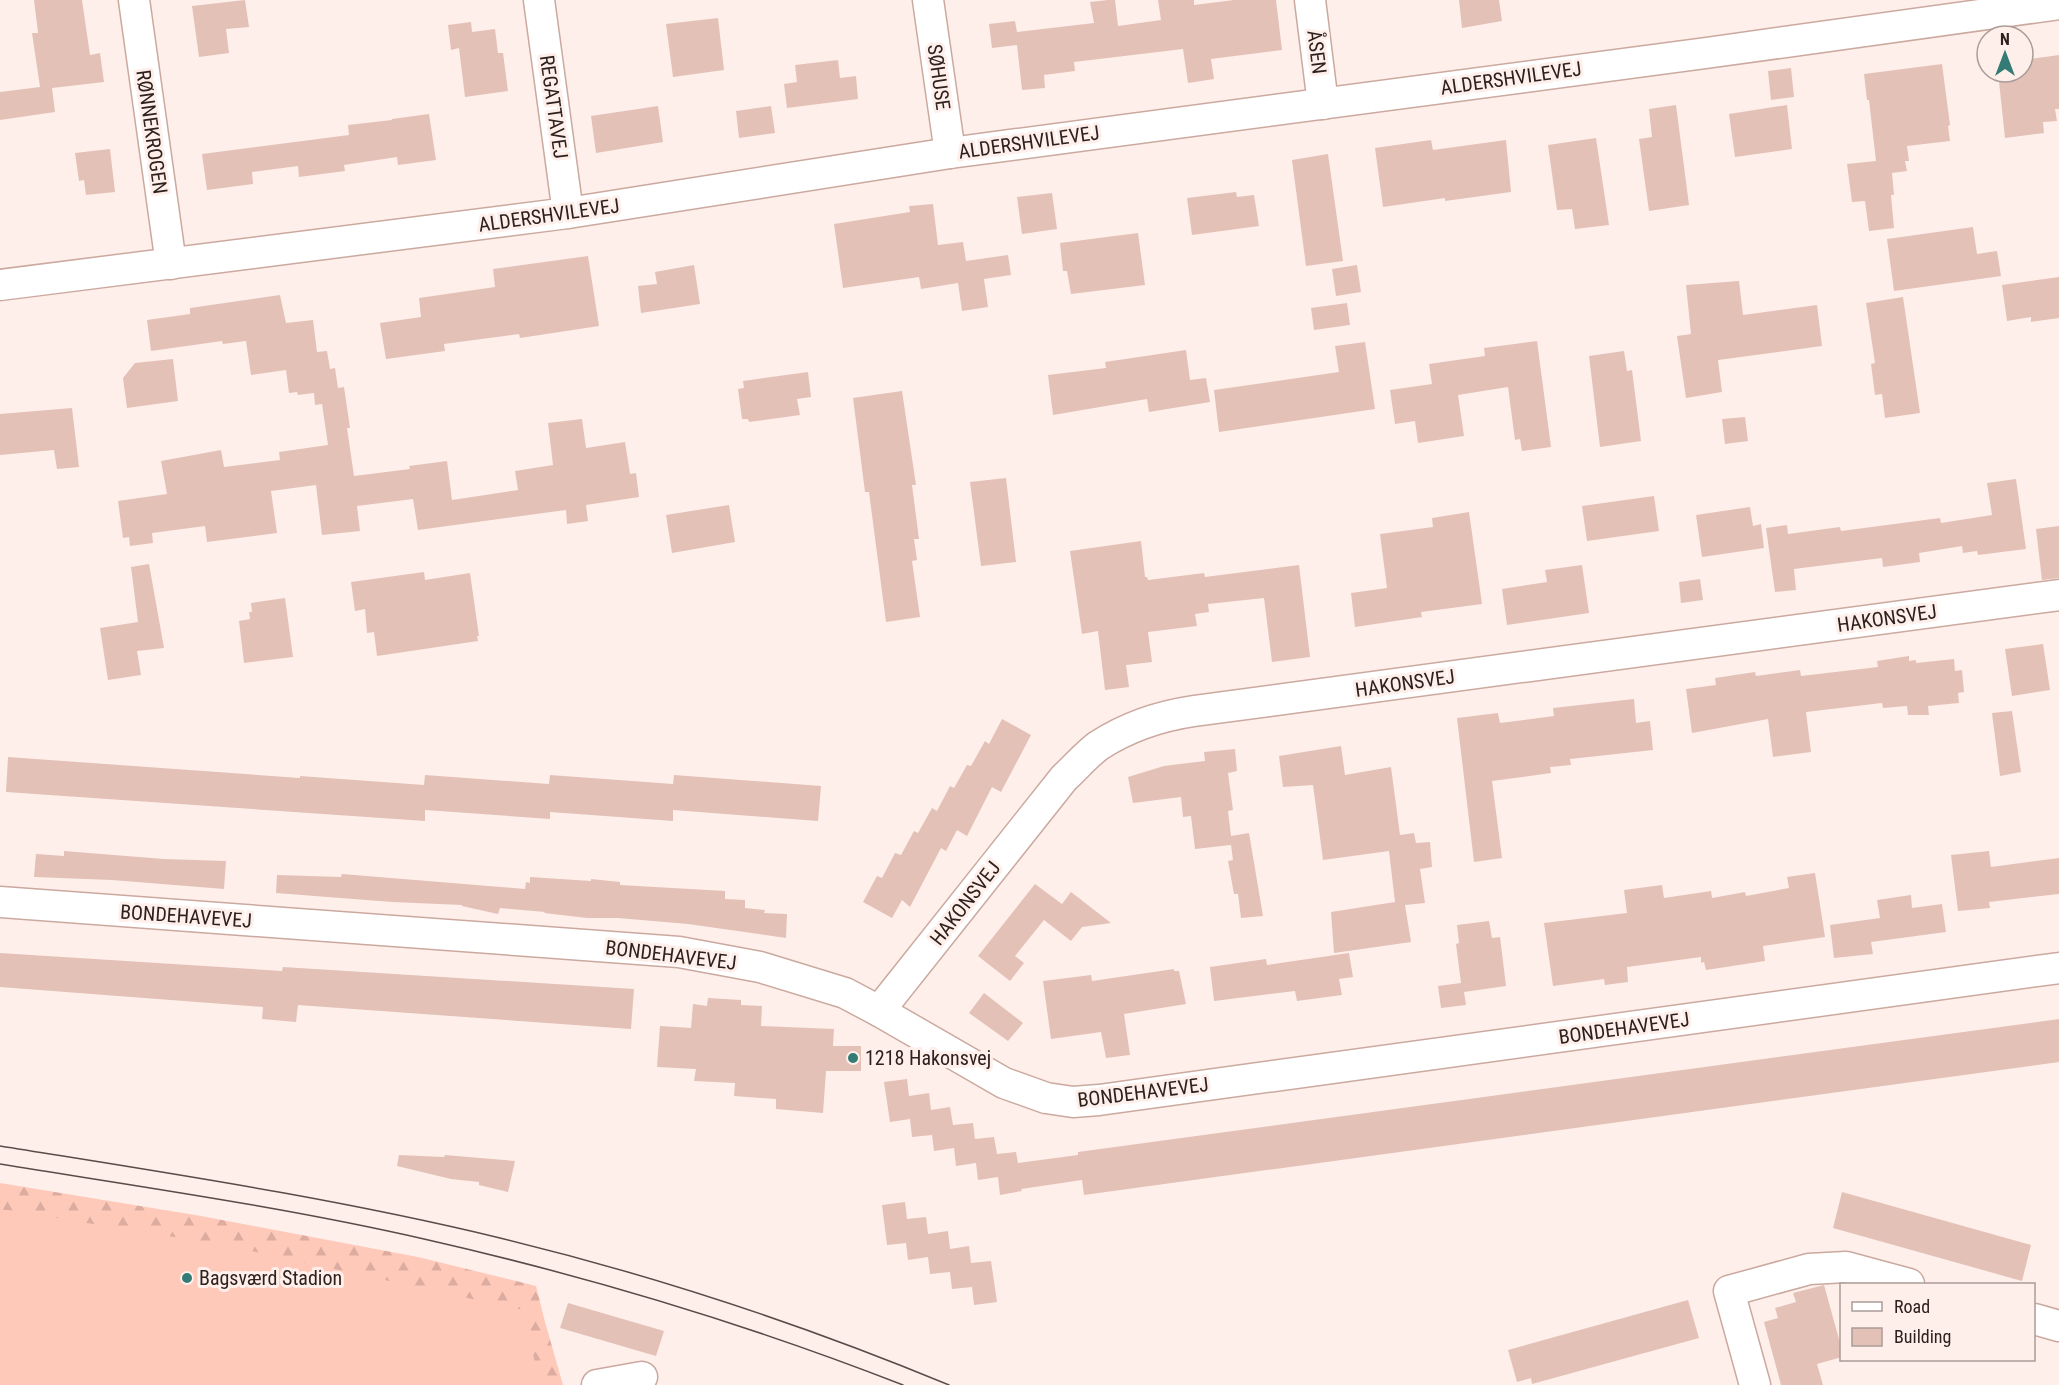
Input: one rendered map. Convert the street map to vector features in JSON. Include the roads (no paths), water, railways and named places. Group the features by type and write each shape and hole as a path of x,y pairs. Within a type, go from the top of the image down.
{"street":[{"name":"RØNNEKROGEN","path":"134,0 171,264"},
{"name":"REGATTAVEJ","path":"539,0 568,213"},
{"name":"SØHUSE","path":"928,0 950,153"},
{"name":"ÅSEN","path":"1310,0 1323,104"},
{"name":"ALDERSHVILEVEJ","path":"0,285 568,213 950,153 2059,4"},
{"name":"HAKONSVEJ","path":"879,1011 1064,778 1097,747 1136,726 1175,714 1194,711 2059,595"},
{"name":"BONDEHAVEVEJ","path":"0,902 679,952 760,967 845,993 1004,1083 1046,1098 1072,1102 1110,1099 2059,968"},
{"path":"1755,1385 1729,1291 1809,1269 1846,1267 1905,1283"},
{"path":"2035,1319 2059,1326"},
{"path":"597,1385 642,1377"}],"tram line":[{"path":"0,1146 313,1198 557,1252 671,1285 784,1322 949,1385"},
{"path":"0,1164 319,1217 485,1253 666,1303 785,1342 903,1385"}],"place":[{"name":"1218 Hakonsvej","path":"853,1058"},
{"name":"Bagsværd Stadion","path":"187,1278"}]}
